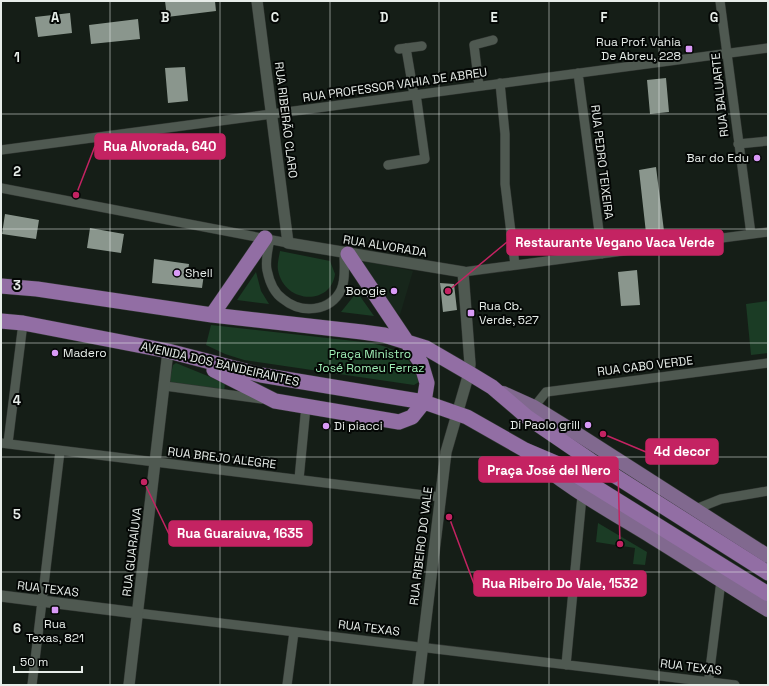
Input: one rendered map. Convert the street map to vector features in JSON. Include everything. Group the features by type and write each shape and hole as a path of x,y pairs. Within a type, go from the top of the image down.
{"highway":[{"path":"212,315 268,239"},
{"path":"189,356 275,401 399,422 412,417 424,402 427,390 425,374 421,363 346,253"},
{"path":"1,286 37,289 212,315 362,332 408,342 426,348 492,388 527,416 590,460 768,573"},
{"name":"AVENIDA DOS BANDEIRANTES","path":"1,320 168,350 261,375 424,402 457,412 525,450 558,464 768,594"}],"main road":[{"path":"492,388 534,407 768,556"},
{"name":"AVENIDA DOS BANDEIRANTES","path":"525,450 584,502 721,581 768,610"}],"street":[{"name":"RUA RIBEIRÃO CLARO","path":"257,1 288,243"},
{"name":"RUA BALUARTE","path":"720,1 751,234"},
{"path":"479,86 474,45 493,40"},
{"path":"388,165 425,159 415,95 402,49 422,46"},
{"name":"RUA PROFESSOR VAHIA DE ABREU","path":"1,150 768,48"},
{"name":"RUA PEDRO TEIXEIRA","path":"578,73 602,254"},
{"path":"500,83 505,134 505,184 515,265"},
{"path":"738,144 768,141"},
{"name":"RUA ALVORADA","path":"1,188 288,243 463,272 768,232"},
{"path":"268,239 266,268 270,279 281,299 300,308 317,308 335,299 341,289 344,279 346,253"},
{"path":"457,412 469,373 470,351 463,272"},
{"path":"5,443 23,323"},
{"name":"RUA GUARAÍUVA","path":"129,685 168,350"},
{"name":"RUA CABO VERDE","path":"534,407 546,392 768,363"},
{"path":"165,386 275,401"},
{"path":"299,479 306,406"},
{"name":"RUA RIBEIRO DO VALE","path":"418,685 446,452 457,412"},
{"name":"RUA BREJO ALEGRE","path":"5,443 440,497"},
{"path":"32,685 60,451"},
{"path":"696,509 721,499 768,491"},
{"path":"566,665 584,502"},
{"path":"708,683 721,581"},
{"name":"RUA TEXAS","path":"1,596 708,683 735,685"},
{"path":"287,685 294,632"}],"shaded area":[{"name":"Boogie","path":"357,259 413,271 400,315 395,311"}],"green space":[{"path":"280,251 330,261 335,274 332,284 325,292 317,296 307,297 298,295 289,289 282,281 278,270"},
{"path":"256,272 261,291 269,304 237,300"},
{"name":"Praça Ministro José Romeu Ferraz","path":"357,292 374,316 341,312"},
{"path":"768,301 768,353 751,355 746,304"},
{"name":"Praça Ministro José Romeu Ferraz","path":"211,325 372,343 396,351 402,355 413,366 419,382 414,385 244,360 225,354 206,345"},
{"path":"176,363 225,383 224,392 172,383 169,381 173,365"},
{"path":"598,523 647,552 645,565 633,564 635,548 596,542"}],"building":[{"path":"165,1 215,1 216,11 167,17"},
{"path":"70,13 72,33 38,37 35,17"},
{"path":"138,19 140,39 91,44 89,25"},
{"path":"185,67 188,101 168,103 165,68"},
{"path":"666,78 669,112 650,114 647,80"},
{"path":"656,167 664,231 646,233 639,170"},
{"path":"5,214 39,220 36,239 2,234"},
{"path":"90,228 124,234 121,253 87,248"},
{"name":"Shell","path":"154,259 189,264 188,272 204,274 202,288 152,283"},
{"path":"637,270 640,305 621,306 618,272"},
{"path":"440,283 454,284 457,310 443,312"}],"place":[{"name":"Rua Prof. Vahia De Abreu, 228","path":"689,49"},
{"name":"Bar do Edu","path":"757,158"},
{"name":"Rua Alvorada, 640","path":"76,195"},
{"name":"Shell","path":"177,273"},
{"name":"Boogie","path":"394,291"},
{"name":"Restaurante Vegano Vaca Verde","path":"448,291"},
{"name":"Rua Cb. Verde, 527","path":"471,313"},
{"name":"Madero","path":"55,353"},
{"name":"Di Paolo grill","path":"588,425"},
{"name":"Di piacci","path":"326,426"},
{"name":"4d decor","path":"603,434"},
{"name":"Rua Guaraiuva, 1635","path":"144,482"},
{"name":"Rua Ribeiro Do Vale, 1532","path":"449,517"},
{"name":"Praça José del Nero","path":"620,544"},
{"name":"Rua Texas, 821","path":"55,610"}]}
